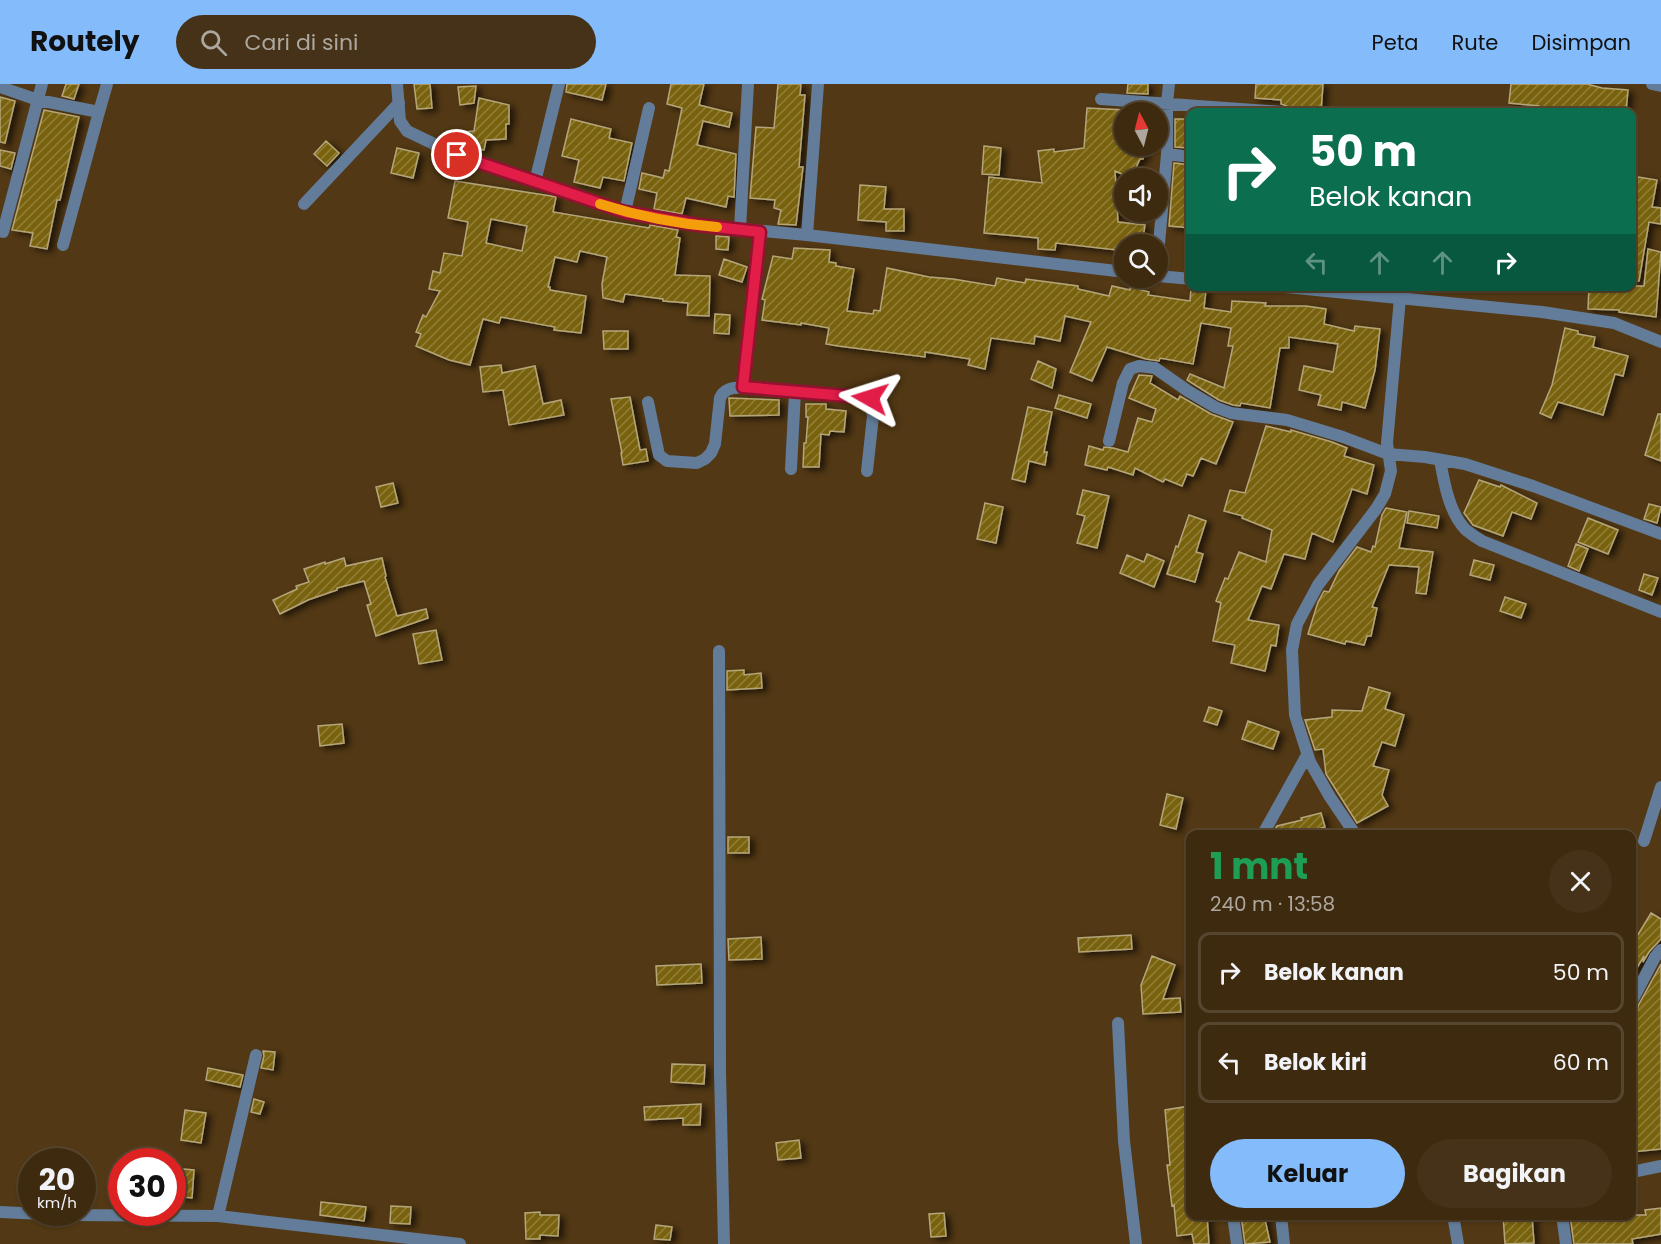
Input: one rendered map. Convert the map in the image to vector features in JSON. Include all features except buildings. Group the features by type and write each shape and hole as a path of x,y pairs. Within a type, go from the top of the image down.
{"street":[{"path":"3,232 42,84"},
{"path":"63,245 107,84"},
{"path":"397,84 400,121 407,131 457,155 625,212 698,225 807,235 1114,271"},
{"path":"535,182 559,84"},
{"path":"740,229 748,84"},
{"path":"807,235 819,84"},
{"path":"1167,102 1169,84"},
{"path":"1652,84 1661,86"},
{"path":"0,87 38,100 99,112"},
{"path":"1101,99 1141,102"},
{"path":"304,204 399,103"},
{"path":"1168,104 1224,108"},
{"path":"625,212 649,108"},
{"path":"1168,154 1186,156"},
{"path":"1160,234 1167,156"},
{"path":"743,387 760,232"},
{"path":"1168,277 1186,279"},
{"path":"1327,291 1542,312 1614,323 1661,342"},
{"path":"1352,830 1330,797 1307,755 1295,715 1292,650 1297,624 1318,585 1385,494 1391,471 1387,443 1400,298"},
{"path":"1109,441 1123,383 1130,369 1139,366 1155,368 1215,407 1231,413 1287,420 1388,454 1465,464 1533,486 1661,534"},
{"path":"648,402 659,455 667,461 698,463 711,453 715,444 722,394 728,389 743,387 870,398 873,416 867,471"},
{"path":"791,469 795,392"},
{"path":"1440,460 1444,483 1466,530 1482,541 1661,612"},
{"path":"719,651 720,1072 724,1244"},
{"path":"1265,830 1307,755"},
{"path":"1644,840 1661,787"},
{"path":"1636,993 1661,950"},
{"path":"1118,1023 1124,1141 1136,1244"},
{"path":"218,1216 256,1055"},
{"path":"1636,1171 1661,1166"},
{"path":"1,1212 218,1216 460,1244"},
{"path":"1234,1220 1237,1244"},
{"path":"1282,1220 1284,1244"},
{"path":"1454,1220 1458,1244"},
{"path":"1563,1220 1566,1244"}],"slow traffic":[{"path":"600,204 625,212 717,227"}],"route":[{"path":"457,155 625,212 698,225 760,232 743,387 870,398"}]}
